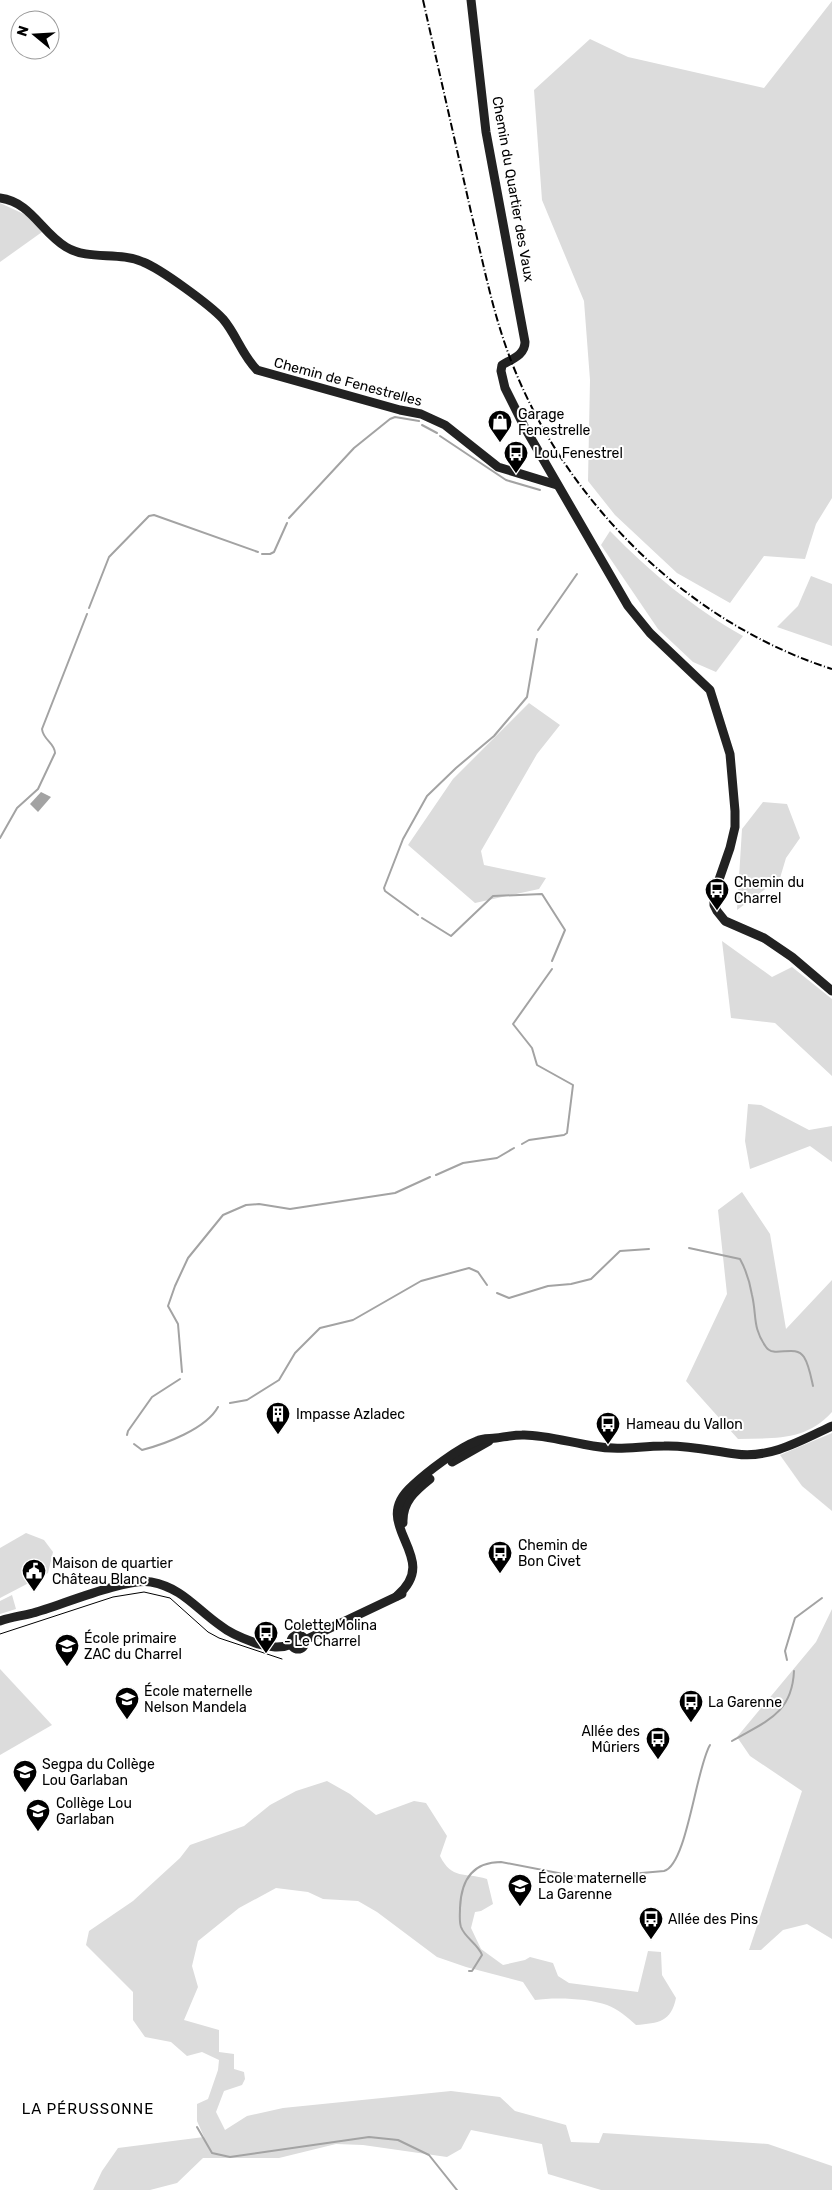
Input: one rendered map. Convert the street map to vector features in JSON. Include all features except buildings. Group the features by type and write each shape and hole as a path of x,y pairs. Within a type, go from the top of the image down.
{"street":[{"name":"Chemin du Quartier des Vaux","path":"471,0 486,132 525,342 525,348 522,352 502,365 501,371 505,388 557,485"},
{"name":"Chemin de Fenestrelles","path":"0,198 18,203 26,208 66,247 87,254 130,257 154,268 224,320 257,370 400,410 421,414 453,431 498,467 557,485"},
{"path":"557,485 628,606 650,633 710,690 730,754 735,811 735,827 730,848 714,894 714,905 724,921 764,938 792,957 832,991"},
{"path":"0,1621 120,1586 146,1582 173,1589 191,1600 220,1626 235,1636 270,1647 285,1647 292,1644 292,1640 296,1635 302,1636 306,1640 397,1596 408,1587 414,1570 405,1533 397,1524 398,1506 411,1486 463,1447 479,1440 524,1434 620,1450 680,1446 738,1455 775,1452 832,1426"}],"shaded area":[{"path":"832,1 832,498 816,524 805,559 764,556 730,603 677,573 615,515 588,481 590,380 584,301 542,200 534,90 590,39 628,57 764,88"},
{"path":"0,203 26,215 42,232 0,262"},
{"path":"610,531 641,561 689,601 743,636 716,672 693,662 658,629 601,545"},
{"path":"811,576 832,584 832,646 777,627 798,606"},
{"path":"529,703 560,725 537,754 481,851 484,865 546,878 539,889 475,903 408,845 453,779"},
{"path":"41,792 51,797 38,812 30,804"},
{"path":"763,802 787,804 800,838 786,858 780,878 737,910 742,829"},
{"path":"722,941 772,977 792,967 832,999 832,1076 775,1023 731,1018"},
{"path":"748,1104 761,1105 809,1130 832,1126 832,1162 810,1146 750,1169 745,1141"},
{"path":"742,1192 770,1234 786,1329 832,1280 832,1412 812,1428 789,1436 738,1439 686,1381 727,1294 718,1210"},
{"path":"832,1433 832,1511 802,1486 780,1455"},
{"path":"26,1533 44,1540 53,1552 48,1573 0,1598 0,1548"},
{"path":"12,1595 16,1609 0,1614 0,1601"},
{"path":"832,1609 832,1939 807,1924 783,1930 761,1950 749,1950 802,1791 750,1756 737,1737 816,1642"},
{"path":"0,1669 52,1725 0,1755"},
{"path":"327,1781 350,1794 376,1815 414,1801 426,1803 447,1836 440,1856 449,1869 459,1874 487,1879 493,1904 481,1911 475,1912 471,1928 481,1949 503,1965 530,1957 553,1963 558,1976 569,1983 638,1992 648,1951 661,1952 662,1975 676,1998 674,2006 663,2020 636,2025 615,2009 591,2001 571,1999 535,2000 523,1982 466,1967 437,1957 377,1912 358,1901 323,1899 308,1892 276,1888 239,1908 198,1941 192,1966 198,1987 184,2020 219,2030 219,2052 234,2054 234,2069 244,2072 245,2079 242,2085 224,2091 216,2112 225,2130 247,2116 283,2108 451,2091 500,2097 515,2111 566,2125 571,2142 599,2143 603,2133 768,2144 832,2166 832,2190 601,2190 548,2174 542,2144 471,2130 461,2149 447,2157 363,2145 336,2144 279,2158 203,2158 177,2183 150,2190 93,2190 102,2171 118,2148 204,2137 197,2121 197,2104 208,2099 218,2070 219,2060 202,2052 187,2056 171,2042 145,2037 133,2020 133,1992 86,1945 89,1931 133,1901 180,1858 190,1845 244,1826 270,1805 296,1791"}],"waterway":[{"path":"289,518 354,448 390,419 395,417 419,421"},
{"path":"422,425 437,433"},
{"path":"440,436 506,480 540,490"},
{"path":"89,608 109,557 149,516 154,515 258,552"},
{"path":"262,554 274,552 287,523"},
{"path":"538,630 577,574"},
{"path":"0,838 17,808 38,789 55,753 53,747 44,736 42,729 87,614"},
{"path":"418,915 385,891 384,888 403,839 427,796 456,768 494,736 527,697 537,639"},
{"path":"422,918 451,936 493,896 542,894 565,930 552,961"},
{"path":"522,1144 529,1140 567,1133 573,1085 537,1065 532,1048 513,1024 552,969"},
{"path":"436,1175 463,1163 497,1158 514,1148"},
{"path":"182,1372 178,1324 168,1306 188,1258 223,1215 246,1205 259,1204 290,1209 395,1193 430,1177"},
{"path":"689,1248 740,1259 749,1281 757,1327 766,1347 774,1352 795,1351 800,1353 804,1357 810,1371 813,1386"},
{"path":"497,1293 509,1298 548,1286 571,1284 591,1279 620,1251 649,1249"},
{"path":"230,1403 247,1400 279,1380 295,1353 320,1328 353,1320 421,1281 469,1268 478,1272 487,1285"},
{"path":"127,1435 152,1397 180,1379"},
{"path":"134,1444 142,1450 173,1440 195,1429 212,1415 218,1407"},
{"path":"787,1660 785,1651 795,1618 822,1598"},
{"path":"732,1741 775,1715 788,1697 794,1671"},
{"path":"630,1874 664,1871 672,1865 685,1835 700,1774 710,1745"},
{"path":"469,1971 472,1971 482,1955 461,1927 461,1898 470,1875 482,1865 501,1862 584,1878 619,1875"},
{"path":"197,2127 212,2153 230,2157 369,2137 398,2140 429,2155 457,2190"}],"tram line":[{"path":"0,1634 113,1597 144,1592 170,1598 208,1632 219,1638 282,1659"}],"railway":[{"path":"423,0 485,273 496,313 508,353 540,423 569,470 603,514 642,555 685,591 731,623 780,649 832,669"}],"place":[{"name":"Garage Fenestrelle","path":"500,443"},
{"name":"Lou Fenestrel","path":"516,474"},
{"name":"Chemin du Charrel","path":"717,911"},
{"name":"Impasse Azladec","path":"278,1435"},
{"name":"Hameau du Vallon","path":"608,1445"},
{"name":"Chemin de Bon Civet","path":"500,1574"},
{"name":"Maison de quartier Château Blanc","path":"34,1592"},
{"name":"Colette Molina - Le Charrel","path":"266,1654"},
{"name":"École primaire ZAC du Charrel","path":"67,1667"},
{"name":"École maternelle Nelson Mandela","path":"127,1720"},
{"name":"La Garenne","path":"691,1723"},
{"name":"Allée des Mûriers","path":"658,1760"},
{"name":"Segpa du Collège Lou Garlaban","path":"25,1793"},
{"name":"Collège Lou Garlaban","path":"38,1832"},
{"name":"École maternelle La Garenne","path":"520,1907"},
{"name":"Allée des Pins","path":"651,1940"}],"district":[{"name":"LA PÉRUSSONNE","path":"88,2109"}]}
